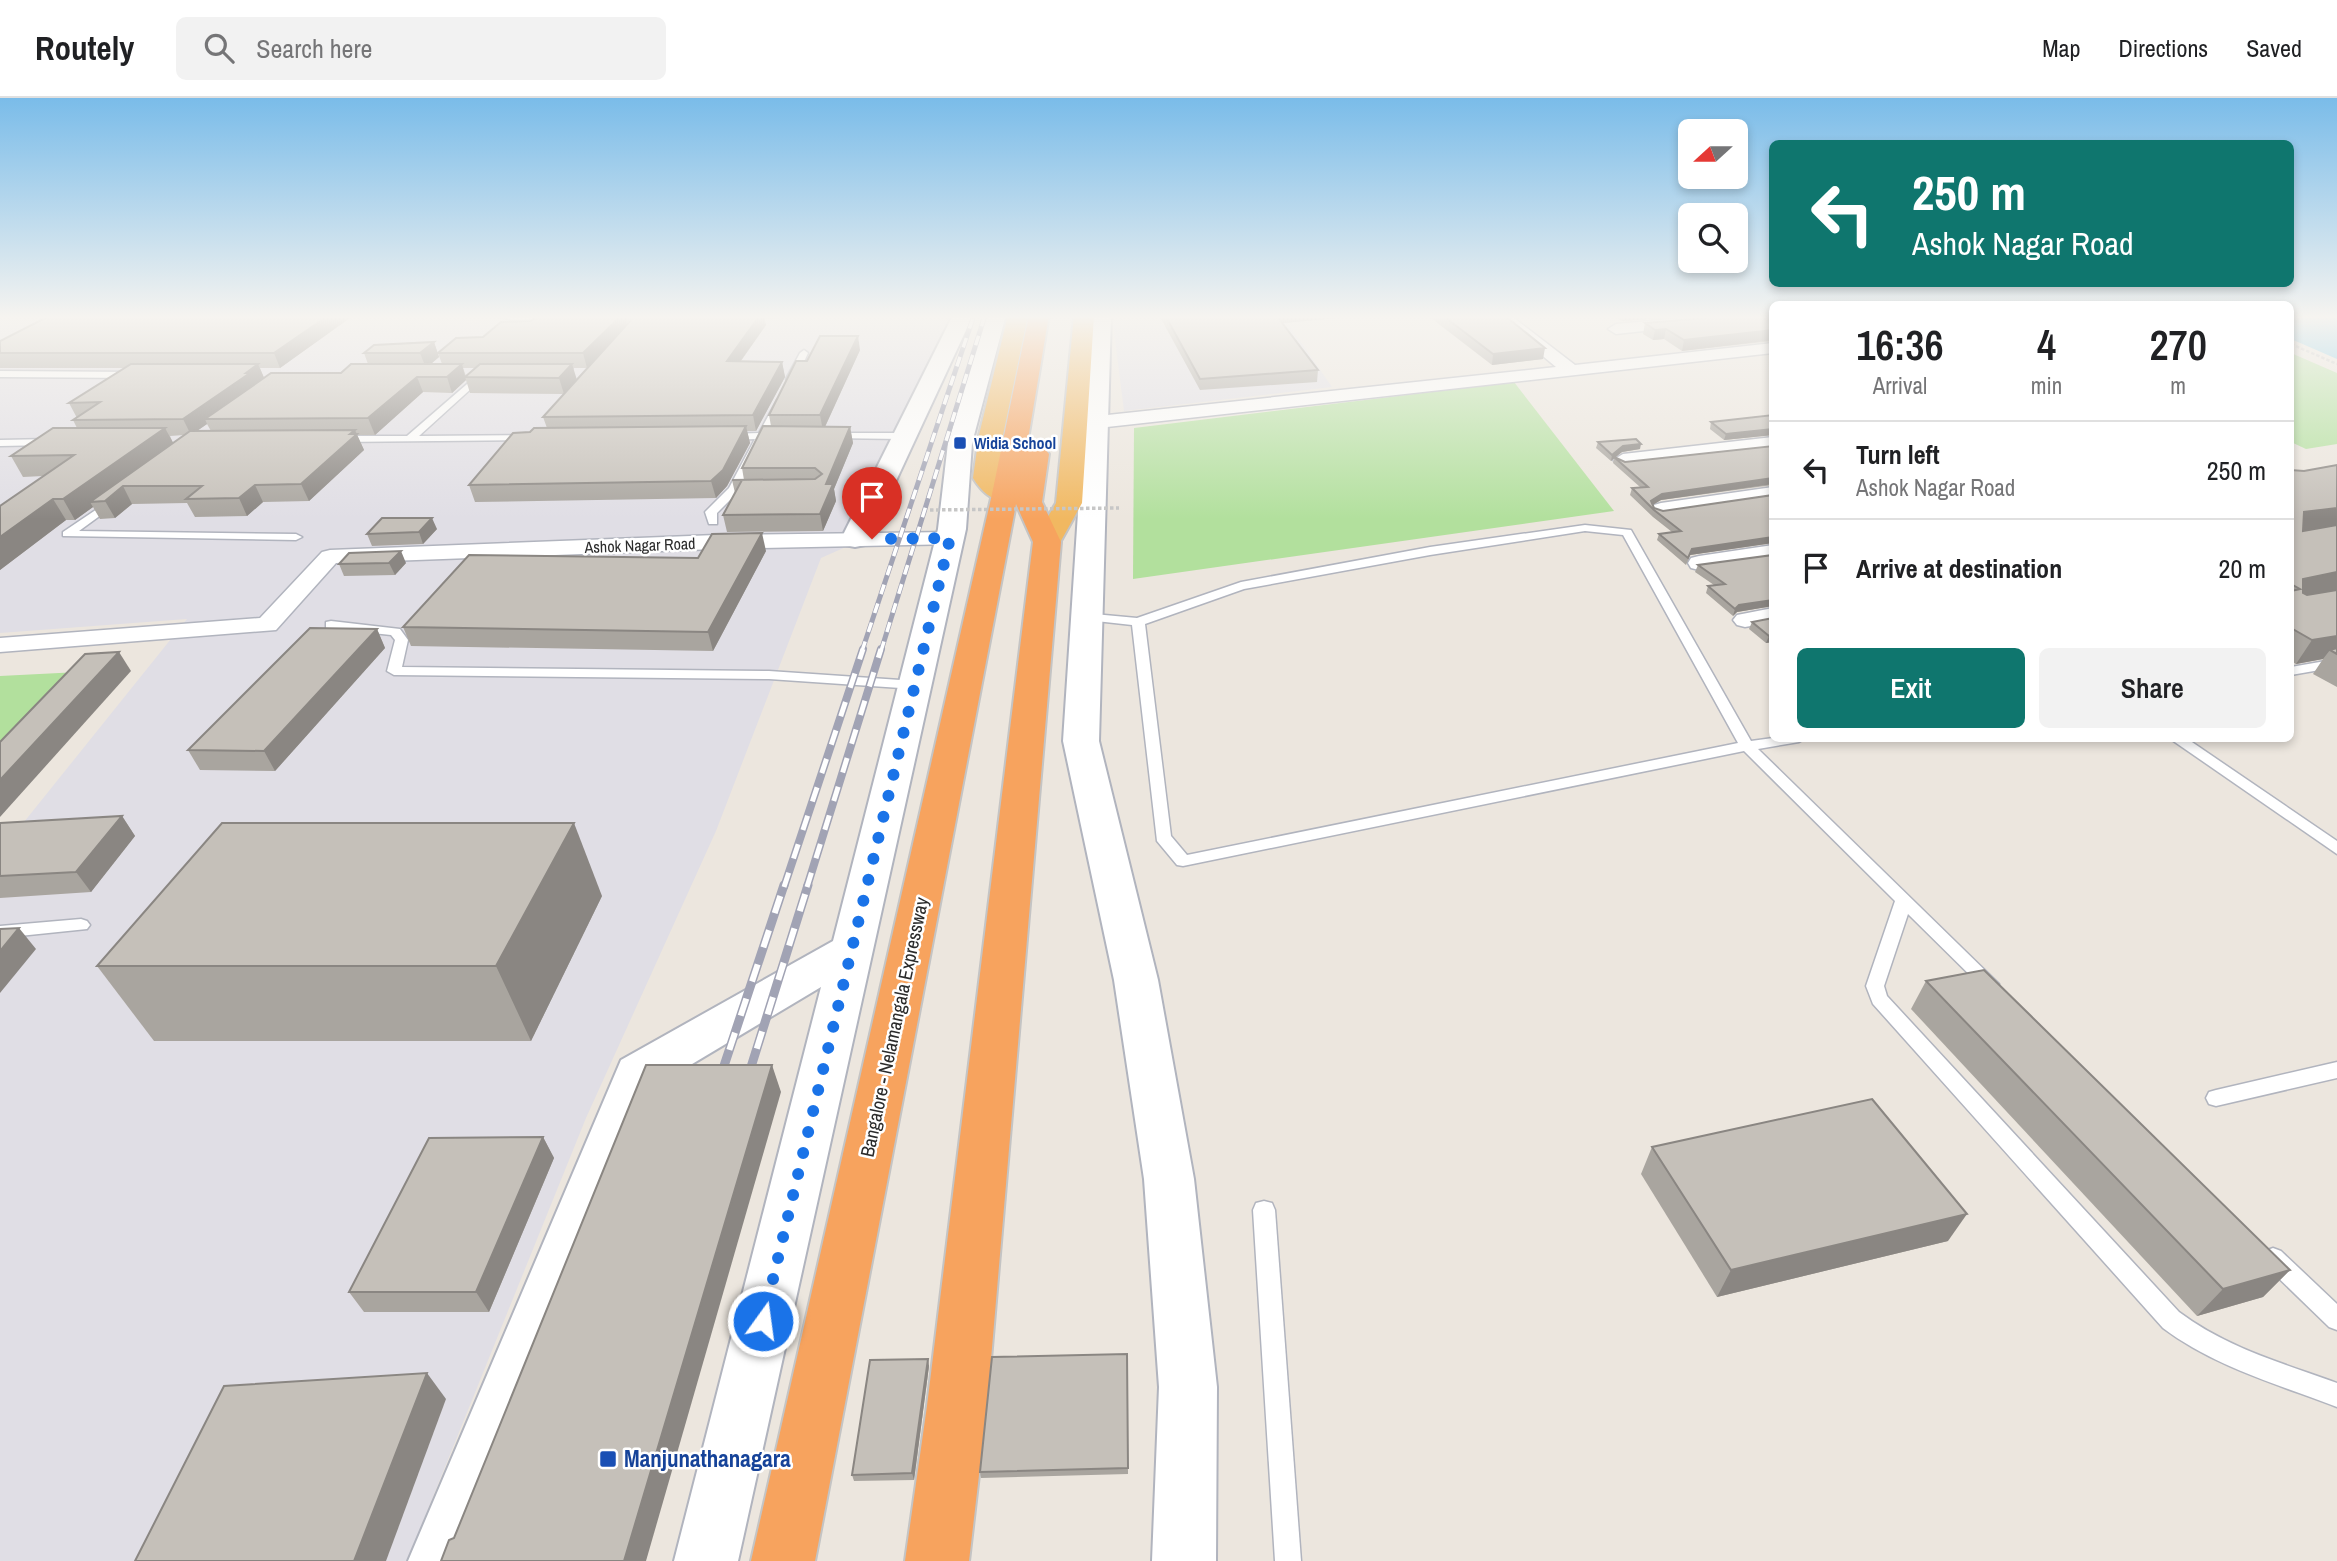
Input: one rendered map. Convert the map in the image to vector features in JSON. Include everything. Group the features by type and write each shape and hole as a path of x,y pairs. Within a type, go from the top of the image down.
{"highway":[{"path":"1003,383 991,435 986,478 991,486 1014,490"},
{"path":"1029,383 1014,490 1047,542"},
{"path":"1014,490 1041,383"},
{"path":"937,1561 957,1406 1047,542 1069,503 1079,383"},
{"name":"Bangalore - Nelamangala Expressway","path":"783,1561 1014,490"}],"street":[{"path":"706,1561 915,685 940,524 933,435 946,383"},
{"path":"855,540 933,435 960,383"},
{"path":"1099,383 1081,741 1136,980 1169,1179 1188,1387 1184,1561"},
{"path":"1098,422 1450,383"},
{"path":"1623,460 1769,443"},
{"path":"1661,509 1769,494"},
{"name":"Ashok Nagar Road","path":"0,645 267,625 330,557 716,542 855,540 940,524"},
{"path":"1699,563 1769,553"},
{"path":"1745,620 1769,616"},
{"path":"440,1561 638,1073 852,949"}],"lane":[{"path":"409,439 471,383"},
{"path":"713,522 711,512 734,490 789,383"},
{"path":"329,439 532,438 543,433"},
{"path":"825,436 933,435"},
{"path":"708,437 788,436"},
{"path":"0,443 65,442"},
{"path":"734,490 770,490"},
{"path":"121,495 67,534 296,537"},
{"path":"1087,616 1138,622 1241,586 1281,578 1585,528 1627,532 1747,746 2002,995"},
{"path":"1138,622 1163,837 1183,861 1774,742"},
{"path":"331,625 395,632 402,640 394,671 769,675 915,685"},
{"path":"2294,670 2337,663"},
{"path":"2182,742 2337,849"},
{"path":"1904,900 1875,986 1879,999 2179,1327 2213,1348 2337,1395"},
{"path":"0,932 81,925"},
{"path":"2216,1098 2337,1070"},
{"path":"1264,1210 1288,1561"},
{"path":"2258,1243 2337,1320"}],"path":[{"path":"940,524 1119,508"}],"shaded area":[{"path":"0,383 926,383 866,538 821,558 716,831 586,1118 407,1561 0,1561 0,824 24,822 187,619 0,633"},
{"path":"1121,383 1329,383 1332,387 1124,411"}],"green space":[{"path":"1515,383 1614,511 1133,579 1134,428"},
{"path":"2294,383 2337,383 2337,444 2306,449 2294,443"},
{"path":"79,672 0,754 0,676"}],"building":[{"path":"100,383 235,383 183,419 73,420 100,402 69,403"},
{"path":"256,383 410,383 368,418 205,419"},
{"path":"574,383 770,383 753,415 543,417"},
{"path":"785,383 835,383 820,415 769,415"},
{"path":"1769,415 1769,429 1726,434 1711,422"},
{"path":"746,426 723,470 711,481 469,485 513,433 530,432 534,428"},
{"path":"763,426 850,427 826,484 833,484 820,514 723,515 742,480 732,480 815,479 822,474 815,468 742,468"},
{"path":"53,428 165,428 63,499 53,499 0,537 0,506 74,455 11,456"},
{"path":"355,430 350,434 357,434 301,484 255,485 239,498 186,499 202,486 123,486 105,501 90,502 190,431"},
{"path":"1636,439 1641,444 1623,446 1612,455 1598,442"},
{"path":"1769,446 1769,479 1662,494 1651,501 1654,508 1663,511 1769,496 1769,538 1692,549 1688,558 1659,534 1681,531 1654,510 1632,488 1648,487 1614,457 1625,462"},
{"path":"2337,465 2337,508 2304,512 2303,531 2337,525 2337,572 2303,579 2303,593 2307,595 2337,590 2337,636 2312,640 2294,630 2294,590 2300,589 2294,586 2294,470"},
{"path":"382,518 432,518 419,532 367,534"},
{"path":"762,533 708,632 403,627 469,555 698,558 712,534"},
{"path":"401,551 389,563 339,564 349,553"},
{"path":"1769,556 1769,601 1739,605 1735,609 1708,586 1725,584 1698,565"},
{"path":"1769,619 1769,636 1752,622"},
{"path":"310,628 377,629 264,751 188,750"},
{"path":"119,652 0,780 0,742 85,654"},
{"path":"122,816 76,872 0,876 0,823"},
{"path":"222,823 574,823 496,966 97,966"},
{"path":"19,928 0,951 0,929"},
{"path":"1984,970 2290,1270 2223,1289 1926,981"},
{"path":"646,1065 772,1065 624,1561 441,1561 449,1540 454,1538"},
{"path":"1872,1099 1967,1214 1731,1270 1652,1147"},
{"path":"543,1137 476,1292 349,1292 429,1138"},
{"path":"1127,1354 1128,1468 980,1472 992,1357"},
{"path":"928,1359 912,1473 852,1475 870,1360"},
{"path":"427,1373 354,1561 135,1561 224,1386"}],"railway":[{"path":"862,651 951,383"},
{"path":"881,651 964,383"},
{"path":"784,887 863,649"},
{"path":"807,887 881,649"},
{"path":"718,1084 784,885"},
{"path":"746,1083 808,885"}],"place":[{"name":"Widia School","path":"960,443"},
{"name":"Manjunathanagara","path":"608,1459"}],"route":[{"path":"763,1321 950,538 872,539"}]}
